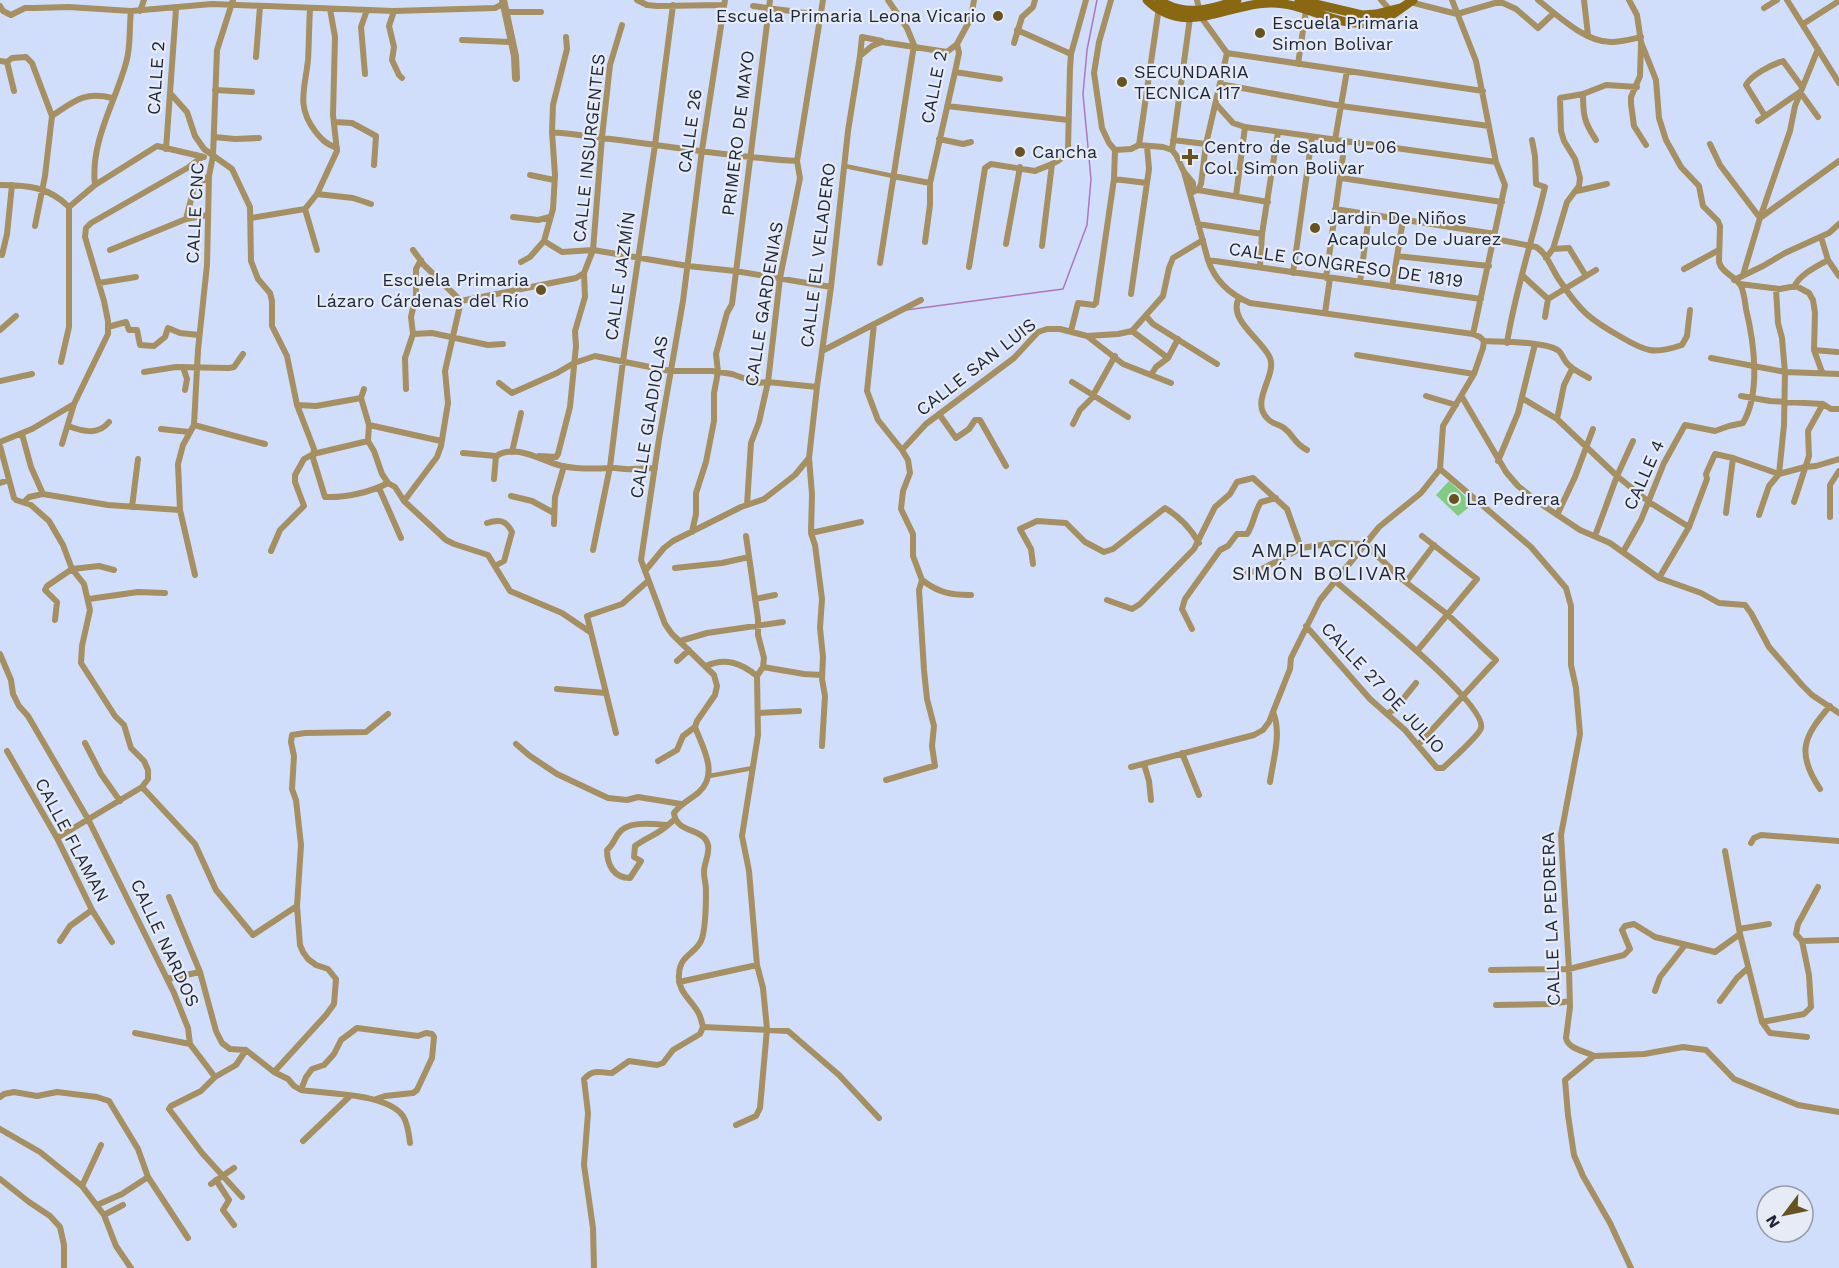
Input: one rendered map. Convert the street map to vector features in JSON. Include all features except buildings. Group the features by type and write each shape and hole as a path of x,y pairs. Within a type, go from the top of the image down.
{"main road":[{"path":"1147,0 1200,14 1270,3 1285,4 1359,24 1381,21 1411,1"},
{"path":"1160,3 1166,13 1190,18 1237,0"},
{"path":"1299,0 1326,3 1362,15 1395,11"}],"street":[{"path":"31,0 33,8"},
{"path":"140,11 144,0"},
{"path":"638,0 647,5 725,3"},
{"path":"718,0 725,3"},
{"name":"PRIMERO DE MAYO","path":"692,532 696,514 696,493 706,462 714,421 714,393 718,372 716,354 727,313 732,304 770,0"},
{"name":"CALLE GARDENIAS","path":"747,505 751,443 759,422 768,381 780,278 800,178 797,161 823,0"},
{"path":"880,263 914,45 907,28 888,0"},
{"name":"CALLE 2","path":"925,242 930,205 930,183 959,53 957,44 971,18 974,0"},
{"path":"1014,43 1022,17 1033,7 1035,0"},
{"path":"969,267 985,168 988,165 1020,167 1035,171 1064,158 1068,149 1071,54 1086,0"},
{"path":"1071,331 1078,303 1095,305 1114,179 1115,150 1108,143 1102,128 1094,73 1099,42 1111,0"},
{"path":"1197,0 1200,14 1227,53 1484,91"},
{"path":"1381,0 1395,11"},
{"path":"1452,0 1476,61 1484,91 1496,162 1505,185 1473,334"},
{"path":"1538,0 1574,29 1588,35 1611,43 1641,40 1640,76 1631,98 1631,105 1634,126 1646,145"},
{"path":"1584,0 1588,35"},
{"name":"CALLE 4","path":"1623,552 1649,502 1669,451 1685,424 1715,431 1743,423 1751,397 1755,366 1753,341 1737,282 1720,268 1720,226 1703,206 1699,186 1681,167 1666,140 1659,118 1656,80 1641,40 1637,15 1629,0"},
{"path":"1764,8 1778,0"},
{"path":"1786,0 1839,83"},
{"path":"1411,1 1457,14 1503,3 1516,9 1538,28 1554,13"},
{"path":"1803,24 1839,1"},
{"path":"0,6 10,15 25,8 69,7 140,11 232,2 260,6 275,3 310,9 394,11 483,9 504,6 541,12"},
{"name":"CALLE CNC","path":"194,425 199,335 207,265 209,176 213,156 218,50 232,2"},
{"name":"CALLE 26","path":"688,266 702,150 725,3"},
{"path":"1139,146 1160,3"},
{"name":"CALLE JAZMÍN","path":"593,550 610,467 622,362 655,145 673,5"},
{"path":"256,57 260,6"},
{"path":"504,6 515,56 516,78"},
{"path":"753,6 821,15"},
{"name":"CALLE 2","path":"166,148 176,9"},
{"path":"310,9 308,60 302,97 304,110 309,123 321,139 337,148"},
{"path":"251,218 305,209 317,194 328,173 337,148 335,37 330,9"},
{"path":"365,74 361,27 367,10"},
{"path":"1298,64 1306,10"},
{"path":"95,185 93,171 98,149 112,98 127,62 131,11"},
{"path":"394,11 389,26 394,47 392,60 402,78"},
{"path":"1172,150 1190,18"},
{"name":"CALLE INSURGENTES","path":"584,273 593,250 610,64 622,25"},
{"path":"1017,30 1071,54"},
{"path":"521,262 530,257 544,241 550,217 554,180 553,105 567,49 566,37"},
{"name":"CALLE EL VELADERO","path":"822,746 825,696 820,628 822,598 815,544 811,533 812,494 809,458 852,95 862,38 882,42"},
{"path":"462,40 511,42"},
{"path":"860,56 872,46 882,42 947,51 957,44"},
{"path":"1743,275 1801,89 1818,49"},
{"path":"1193,192 1201,184 1206,144 1227,53"},
{"path":"14,91 4,62 26,57 32,63 52,116 35,226"},
{"path":"1766,116 1745,83 1762,71 1783,61 1818,117"},
{"path":"1335,140 1347,71"},
{"path":"0,73 8,72"},
{"path":"955,72 1000,80"},
{"path":"1220,84 1341,106 1490,126"},
{"path":"1546,258 1553,249 1567,202 1580,186 1575,159 1564,141 1561,130 1560,98 1584,94 1606,85 1636,87"},
{"path":"1758,121 1801,89"},
{"path":"215,90 252,92"},
{"path":"170,93 187,112 195,136 204,149 232,169 250,207 251,261 258,279 270,293 272,326 285,350 297,405 314,449 323,492 326,497 334,497 379,488 388,483"},
{"path":"52,116 77,98 99,94 112,98"},
{"path":"1584,94 1584,118 1596,140"},
{"path":"1216,104 1233,123 1245,127 1496,162"},
{"path":"947,106 1068,120"},
{"path":"335,122 352,123 376,136 374,165"},
{"path":"1236,196 1245,127"},
{"path":"552,132 751,158 797,161"},
{"path":"1260,267 1262,234 1278,132"},
{"path":"214,137 259,138"},
{"path":"1293,273 1312,137"},
{"path":"939,139 963,144 970,142"},
{"path":"1507,343 1517,290 1523,276 1545,187 1536,184 1532,140"},
{"path":"1173,141 1206,144"},
{"path":"1325,313 1335,209 1345,141"},
{"path":"1710,144 1720,165 1760,218"},
{"path":"69,207 95,185 157,146 202,157 213,156"},
{"path":"1115,150 1139,146 1163,147 1172,150 1181,162 1193,192 1198,224 1212,274 1219,283 1239,298 1250,303 1473,334 1484,341 1535,344 1557,350 1574,370 1589,378"},
{"path":"1131,294 1147,183 1149,156 1147,146"},
{"path":"62,444 74,404 108,334 99,283 85,237 86,228 202,157"},
{"path":"1760,218 1839,161"},
{"path":"1042,246 1052,164"},
{"path":"845,166 930,183"},
{"path":"1006,244 1020,167"},
{"path":"530,175 554,180"},
{"path":"186,219 194,188 209,176"},
{"path":"1341,178 1502,202"},
{"path":"1114,179 1147,183"},
{"path":"1576,192 1607,184"},
{"path":"0,185 41,189 56,194 69,207 69,327 61,362"},
{"path":"2,255 7,234 12,185"},
{"path":"1193,192 1268,201"},
{"path":"317,194 353,198 371,204"},
{"path":"305,209 317,250"},
{"path":"1335,209 1495,236 1542,250 1565,288 1586,315 1633,346 1642,349 1661,351 1682,345 1687,336 1690,310"},
{"path":"110,249 186,219 208,214"},
{"path":"1360,282 1369,215"},
{"path":"513,217 538,220 550,217"},
{"path":"1392,287 1403,220"},
{"path":"1198,224 1262,234"},
{"path":"1737,282 1743,275 1829,233 1839,224"},
{"path":"1821,237 1828,260 1839,276"},
{"path":"1086,336 1132,331 1163,296 1173,258 1203,240"},
{"path":"544,241 562,252 593,250 831,287"},
{"path":"1553,249 1569,248 1586,276"},
{"path":"413,250 461,301"},
{"path":"1684,269 1719,250"},
{"path":"1397,256 1489,266"},
{"path":"406,388 405,358 413,334 411,317 416,295 416,269 421,260"},
{"name":"CALLE CONGRESO DE 1819","path":"1208,260 1481,299"},
{"path":"1794,287 1804,275 1828,260"},
{"name":"CALLE GLADIOLAS","path":"688,266 641,560 665,624 680,642 706,666"},
{"path":"1545,317 1548,299 1596,270"},
{"path":"461,301 576,278 584,273 585,297 575,331 570,407 556,457 512,452 503,452 496,456 462,453"},
{"path":"1523,276 1548,299"},
{"path":"99,283 136,277"},
{"path":"1737,282 1776,289 1794,287 1803,289 1813,300 1814,350 1822,372"},
{"path":"1776,289 1785,372 1784,425 1779,474"},
{"path":"1239,298 1237,303 1239,315 1270,357 1272,371 1265,384 1262,411 1270,422 1284,427 1299,446 1307,450"},
{"path":"822,351 921,300"},
{"path":"404,501 437,457 448,403 446,371 461,301"},
{"path":"0,330 16,316"},
{"path":"1146,316 1153,324 1217,364"},
{"path":"108,327 126,322 129,330 137,330 140,345 154,346 162,340 168,328 180,333 199,335"},
{"path":"874,324 867,391 878,420 908,460 909,473 903,491 901,509 913,534 913,556 922,580 930,586 951,595 970,595"},
{"name":"CALLE SAN LUIS","path":"902,450 939,414 1014,358 1038,332 1053,327 1086,336 1123,364 1171,383"},
{"path":"1132,331 1168,358"},
{"path":"413,334 432,333 488,345 503,344"},
{"path":"1151,375 1156,367 1168,358 1178,339"},
{"path":"1131,767 1254,735 1263,730 1269,722 1290,669 1291,658 1320,600 1379,527 1421,493 1440,469 1443,426 1474,374 1484,341"},
{"path":"1498,462 1518,413 1535,344"},
{"path":"1814,350 1837,352"},
{"path":"144,372 183,367 234,367 243,354"},
{"path":"1357,355 1474,374"},
{"path":"499,382 512,393 574,363 595,356 670,371 718,372 732,374 757,383 768,381 817,387"},
{"path":"1073,424 1115,356"},
{"path":"1711,358 1785,372 1839,374"},
{"path":"183,367 187,379 185,390"},
{"path":"1557,419 1564,385 1571,371 1574,370"},
{"path":"0,381 32,374"},
{"path":"1072,382 1128,417"},
{"path":"364,389 361,398 369,425 368,441 374,451 381,474 388,483 395,487 404,501 446,540 488,555 510,591 562,613 590,632"},
{"path":"1426,396 1456,405"},
{"path":"1741,396 1770,401 1823,404 1831,409 1839,409"},
{"path":"1461,397 1498,462 1518,486 1557,515 1580,530 1610,543 1659,578 1719,603 1744,605 1751,613 1769,647 1802,685 1812,695 1839,713"},
{"path":"297,405 316,406 361,398"},
{"path":"1521,398 1557,419 1617,476 1649,502 1689,527"},
{"path":"57,838 142,787 148,779 148,770 144,761 131,748 124,725 115,716 81,663 90,610 84,584 72,569 49,520 24,502 16,500 0,444 74,404"},
{"path":"1794,502 1809,456 1808,431 1823,404"},
{"path":"512,452 521,413"},
{"path":"939,414 956,438 969,429 975,420 980,420 1006,466"},
{"path":"68,426 93,432 100,430 109,422"},
{"path":"195,575 180,510 178,464 189,432 194,425 265,444"},
{"path":"369,425 441,441"},
{"path":"162,429 189,432"},
{"path":"1557,515 1593,429"},
{"path":"22,434 31,467 43,494"},
{"path":"271,551 280,530 304,506 295,482 295,475 304,459 314,454 368,441"},
{"path":"1594,536 1633,441"},
{"path":"1659,578 1689,527 1715,454 1779,474"},
{"path":"494,479 496,456"},
{"path":"539,456 564,466 595,469 655,468"},
{"path":"645,571 668,544 764,499 782,487 809,458"},
{"path":"1726,513 1733,458"},
{"path":"132,507 138,459"},
{"path":"1760,515 1768,486 1779,474 1839,459"},
{"path":"554,524 555,497 564,466"},
{"name":"CALLE LA PEDRERA","path":"1440,469 1531,547 1566,588 1571,606 1569,645 1580,734 1564,810 1561,848 1569,969 1567,1043 1594,1056"},
{"path":"1830,517 1830,485 1839,471"},
{"path":"1107,600 1132,609 1140,604 1168,578 1199,543 1215,507 1230,494 1238,482 1253,478 1287,509 1301,548"},
{"path":"0,483 9,480"},
{"path":"379,488 401,538"},
{"path":"24,502 29,497 43,494 108,505 180,510"},
{"path":"512,496 532,501 554,513"},
{"path":"1192,629 1182,609 1185,599 1220,550 1228,546 1237,534 1247,534 1261,502 1276,498"},
{"path":"1032,564 1031,549 1020,529 1037,521 1066,524 1085,542 1104,552 1113,549 1165,508 1179,517 1199,543"},
{"path":"488,524 499,520 505,522 512,532 504,561 495,566"},
{"path":"811,533 861,522"},
{"path":"736,1125 756,1116 760,1108 767,1029 763,988 757,965 749,871 742,836 758,735 757,676 763,667 764,658 758,635 746,536"},
{"path":"1417,651 1477,579 1422,536"},
{"path":"1239,577 1242,573 1266,567 1301,548 1335,543 1365,544 1406,582 1447,614 1496,660 1418,745"},
{"path":"1406,582 1434,545"},
{"path":"675,568 722,563 749,557"},
{"path":"55,620 57,602 45,590 47,586 72,569 99,566 114,570"},
{"path":"886,780 935,766 932,747 934,726 927,699 924,670 919,590 922,580"},
{"path":"1334,580 1417,651 1462,695"},
{"path":"616,733 587,616 622,604 648,581"},
{"path":"89,598 138,592 165,593"},
{"path":"755,599 775,595"},
{"path":"680,642 707,633 783,622"},
{"name":"CALLE 27 DE JULIO","path":"1306,626 1371,699 1440,769 1479,731 1481,722 1475,709 1462,695"},
{"path":"677,661 689,650"},
{"name":"CALLE NARDOS","path":"0,654 19,706 28,717 88,819 167,979 188,1028 190,1044 215,1077"},
{"path":"658,761 677,750 683,736 695,727 715,696 717,686 714,675 706,666 717,661 730,661 748,668 757,676"},
{"path":"763,667 822,675"},
{"path":"1387,714 1395,709 1416,683"},
{"path":"557,689 606,693"},
{"path":"1820,789 1811,776 1804,752 1812,726 1830,706"},
{"path":"758,713 799,711"},
{"path":"1270,782 1277,731 1277,722 1273,712"},
{"path":"274,1072 334,1004 336,979 333,973 316,965 303,952 297,906 301,845 296,800 292,789 294,756 291,735 366,732 388,714"},
{"path":"594,1268 593,1228 584,1165 588,1113 584,1079 588,1074 597,1070 612,1073 629,1061 657,1065 663,1063 673,1050 700,1034 703,1027 699,1013 679,982 681,964 687,954 699,945 702,937 706,890 704,875 708,845 705,838 679,826 674,813 681,804 700,791 709,776 705,748 695,727"},
{"path":"85,744 101,774 120,801"},
{"path":"516,744 557,774 608,798 627,800 638,797 681,804"},
{"name":"CALLE FLAMAN","path":"7,751 57,838 92,910 112,942"},
{"path":"1182,753 1199,795"},
{"path":"1144,764 1151,800"},
{"path":"709,776 753,768"},
{"path":"142,787 195,844 216,890 253,934 297,906"},
{"path":"668,825 630,825 618,832 614,843 607,850 607,861 613,870 622,878 630,878 641,861 634,857 635,846 646,838 655,836 668,825 675,819"},
{"path":"1751,843 1754,838 1761,836 1839,841"},
{"path":"1725,851 1740,932 1762,1022 1770,1033 1807,1037"},
{"path":"1762,1022 1804,1014 1811,1007 1809,975 1802,941 1796,934 1798,924 1818,887"},
{"path":"169,897 200,972 213,1022 222,1043 231,1049 246,1050 301,1090 381,1100 402,1114 410,1143"},
{"path":"60,941 70,926 92,910"},
{"path":"1491,970 1569,969 1624,955 1630,950 1623,930 1630,924 1634,924 1655,937 1715,952 1740,932 1769,924"},
{"path":"1802,941 1839,940"},
{"path":"1655,991 1660,977 1685,945"},
{"path":"679,982 757,965"},
{"path":"1720,1001 1737,978 1748,968"},
{"path":"167,979 200,972"},
{"path":"1496,1005 1552,1004 1569,1001"},
{"path":"703,1027 788,1031 839,1076 879,1118"},
{"path":"301,1090 312,1068 324,1065 334,1054 341,1040 357,1028 418,1036 426,1033 432,1034 434,1037 432,1058 417,1090 413,1093 384,1096 376,1100"},
{"path":"135,1033 190,1044"},
{"path":"1631,1268 1610,1224 1582,1176 1572,1148 1565,1080 1567,1076 1594,1056 1644,1054 1683,1047 1706,1050 1734,1079 1798,1105 1839,1112"},
{"path":"242,1197 202,1154 169,1109 201,1091 215,1077 236,1065 246,1050"},
{"path":"0,1097 14,1092 37,1096 57,1092 97,1097 109,1101 138,1149 148,1177 188,1238"},
{"path":"303,1141 350,1096"},
{"path":"0,1129 40,1152 82,1186 104,1215 116,1246 131,1268"},
{"path":"82,1186 101,1145"},
{"path":"234,1168 213,1182 229,1200 223,1210 234,1225"},
{"path":"97,1205 122,1194 148,1177"},
{"path":"0,1179 29,1203 50,1216 60,1227 64,1245 64,1268"},
{"path":"104,1215 123,1205"}],"green space":[{"name":"La Pedrera","path":"1449,481 1473,504 1458,516 1436,495"}],"waterway":[{"path":"906,310 1063,289 1087,225 1091,179 1083,94 1087,50 1097,0"}],"place":[{"name":"Escuela Primaria Leona Vicario","path":"998,16"},
{"name":"Escuela Primaria Simon Bolivar","path":"1260,33"},
{"name":"SECUNDARIA TECNICA 117","path":"1122,82"},
{"name":"Cancha","path":"1020,152"},
{"name":"Centro de Salud U-06 Col. Simon Bolivar","path":"1190,157"},
{"name":"Jardin De Niños Acapulco De Juarez","path":"1315,228"},
{"name":"Escuela Primaria Lázaro Cárdenas del Río","path":"541,290"},
{"name":"La Pedrera","path":"1454,499"}],"district":[{"name":"AMPLIACIÓN SIMÓN BOLIVAR","path":"1320,562"}]}
